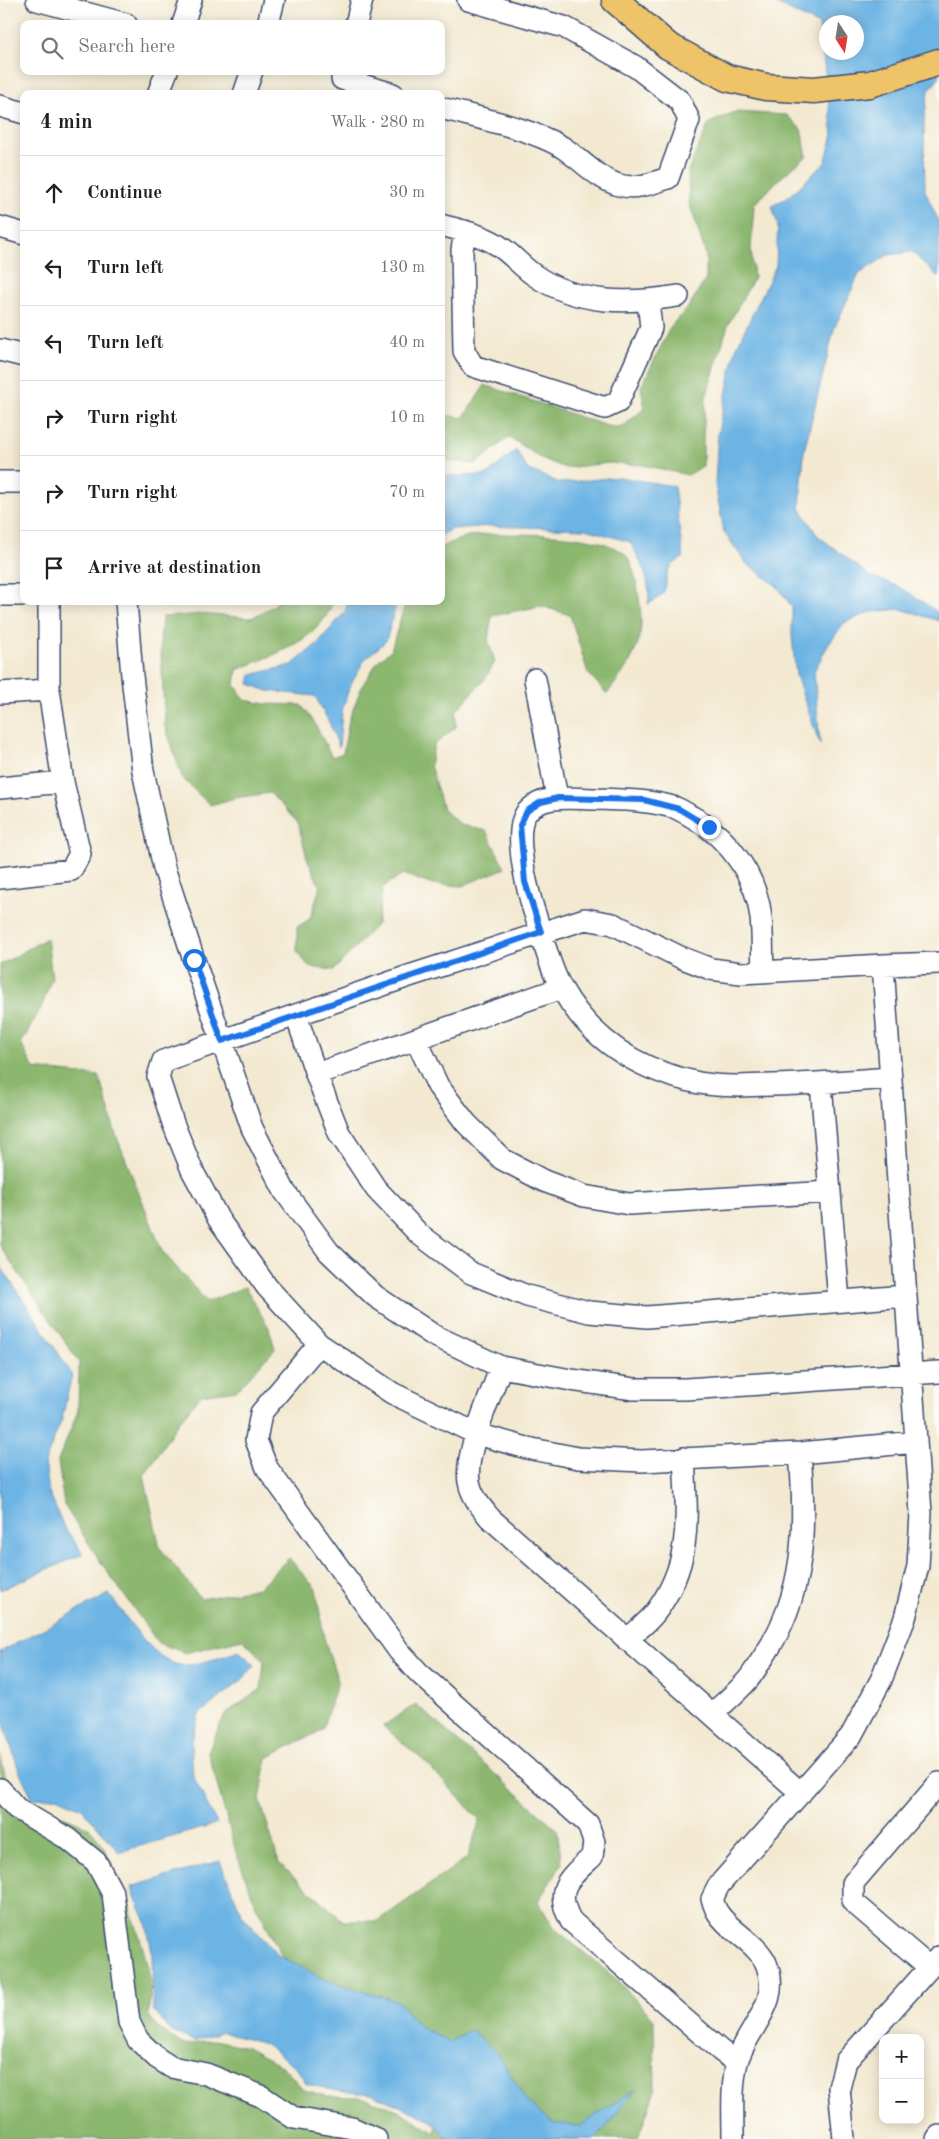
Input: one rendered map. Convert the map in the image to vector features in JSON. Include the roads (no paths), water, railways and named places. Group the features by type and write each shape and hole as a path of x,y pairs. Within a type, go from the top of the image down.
{"main road":[{"path":"615,0 668,46 727,78 766,87 814,90 870,84 939,62"}],"street":[{"path":"37,0 111,20"},
{"path":"184,20 191,0"},
{"path":"269,20 274,0"},
{"path":"357,20 362,0"},
{"path":"445,109 529,133 561,147 592,170 619,185 639,187 668,178 689,120 680,101 636,67 564,27 468,0"},
{"path":"160,90 165,75"},
{"path":"245,90 251,75"},
{"path":"342,81 377,90"},
{"path":"0,106 20,112"},
{"path":"445,226 495,243 535,275 568,293 606,302 648,301 678,296"},
{"path":"0,227 20,233"},
{"path":"465,232 462,250 464,351 473,366 605,408 618,402 651,328 648,301"},
{"path":"0,350 20,355"},
{"path":"0,482 20,482"},
{"path":"0,595 20,595"},
{"path":"0,878 71,870 80,854 63,782 49,690 48,605"},
{"path":"126,605 132,676 144,770 164,868 252,1128 285,1192 330,1252 375,1296 433,1335 501,1367 571,1380 651,1389 686,1389 939,1372"},
{"path":"535,679 558,798"},
{"path":"0,693 49,690"},
{"path":"0,788 63,782"},
{"path":"763,972 761,916 752,884 735,852 709,827 679,809 644,800 558,798 541,802 527,811 520,825 525,882 560,988 582,1020 610,1047 647,1066 700,1083 741,1086 821,1084 889,1078"},
{"path":"916,1442 800,1452 642,1461 578,1458 527,1448 477,1434 392,1393 319,1344 268,1287 219,1220 192,1170 173,1123 158,1077 163,1061 584,919 613,924 680,957 711,969 741,973 939,963"},
{"path":"733,2139 733,2094 737,2062 766,2008 771,1985 766,1962 755,1948 719,1914 712,1899 718,1885 851,1736 881,1680 905,1618 918,1566 921,1513 882,965"},
{"path":"316,1074 560,988"},
{"path":"296,1015 339,1133 376,1189 419,1234 471,1273 527,1296 589,1312 647,1317 905,1296"},
{"path":"416,1038 438,1086 466,1123 502,1159 544,1182 584,1196 630,1204 830,1192"},
{"path":"821,1084 839,1301"},
{"path":"319,1344 261,1413 256,1440 267,1468 399,1651 419,1674 588,1824 594,1842 592,1857 570,1877 562,1891 565,1911 571,1921 721,2051 737,2062"},
{"path":"501,1367 477,1434 468,1466 469,1482 476,1500 490,1518 801,1793"},
{"path":"712,1714 746,1682 771,1646 789,1609 800,1564 804,1509 800,1452"},
{"path":"627,1640 654,1613 672,1584 684,1555 688,1519 684,1458"},
{"path":"844,2139 839,2088 846,2061 934,1962 853,1902 853,1883 939,1783"},
{"path":"0,1789 16,1808 68,1839 96,1862 113,1894 129,2022 138,2040 157,2058 171,2067 206,2074 261,2096 294,2118 352,2128 376,2139"}],"water":[{"path":"769,0 939,0 939,78 928,92 924,122 925,191 939,222 939,278 912,252 888,255 859,274 834,329 804,451 800,508 817,535 870,576 900,587 939,613 939,621 901,609 871,612 844,623 827,647 814,671 820,745 796,675 792,636 792,607 777,586 746,563 724,532 715,484 718,432 736,348 776,266 778,225 772,206 788,197 825,163 833,135 823,60 864,60 864,15 819,15 819,25"},
{"path":"516,450 527,469 560,483 618,477 674,486 683,558 672,565 668,571 666,586 662,595 648,604 647,579 630,542 586,529 489,526 451,529 445,533 445,474 448,476 487,475"},
{"path":"347,605 396,605 386,641 365,659 349,688 342,711 339,747 329,722 315,696 268,691 249,684 251,675 292,665 317,644 345,612"},
{"path":"0,1265 72,1374 62,1419 45,1462 49,1492 63,1525 83,1554 0,1590"},
{"path":"109,1594 140,1635 169,1661 179,1665 192,1664 239,1651 255,1665 240,1682 199,1714 191,1744 193,1776 217,1824 119,1852 82,1808 57,1797 33,1799 19,1771 0,1712 0,1652"},
{"path":"220,1861 242,1915 278,1955 326,1980 398,2001 419,2026 449,2042 470,2030 499,2055 526,2101 552,2123 580,2126 635,2089 595,2139 449,2139 429,2119 372,2094 337,2091 307,2084 295,2066 265,2044 222,2032 195,2041 172,2032 153,2010 152,1952 146,1922 131,1887"}]}
